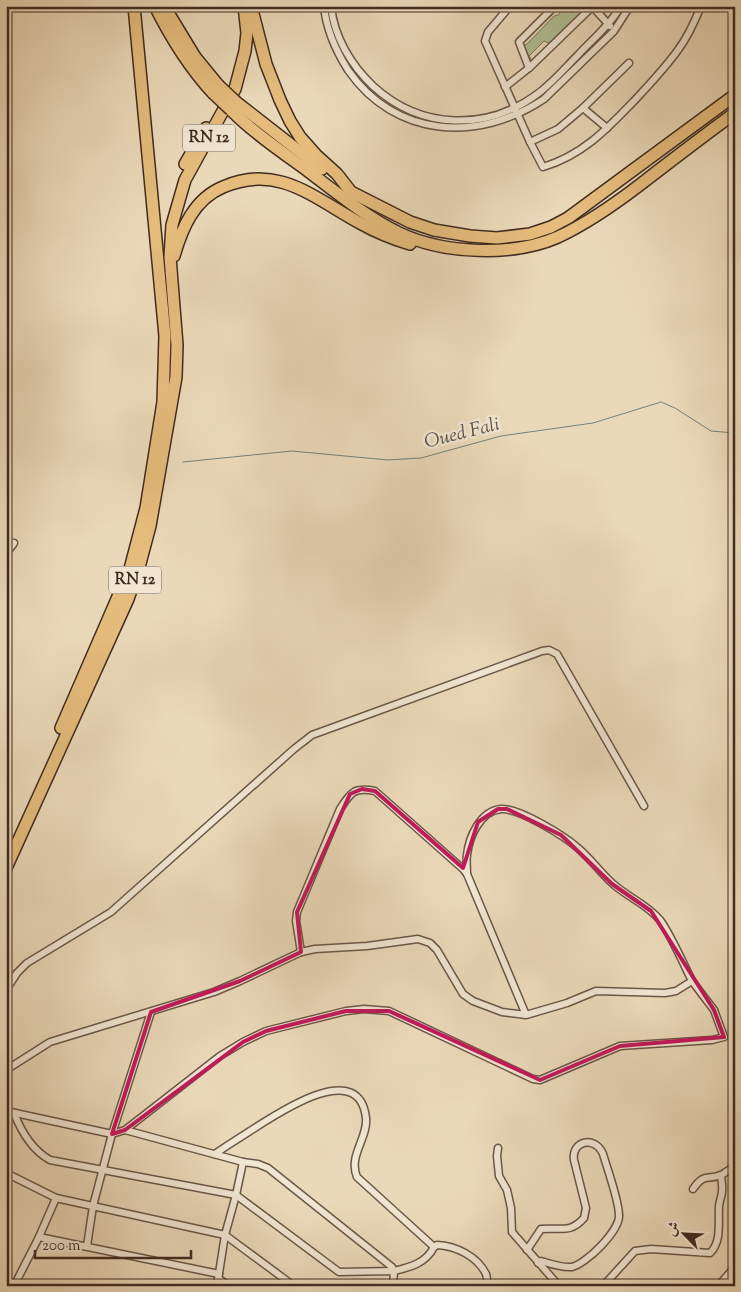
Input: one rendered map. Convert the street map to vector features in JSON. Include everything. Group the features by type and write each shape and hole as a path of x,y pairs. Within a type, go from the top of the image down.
{"highway":[{"name":"RN 12","path":"6,849 130,569 146,508 162,414 165,336 134,6"},
{"path":"155,6 175,44 194,71 233,106 251,129 348,201 400,233 432,244 462,249 488,250"},
{"path":"164,6 216,89"},
{"path":"164,391 168,380 169,368 165,257 168,216 182,171 223,98 235,70 239,43 238,6"},
{"name":"RN 12","path":"6,868 128,599 145,550 176,377 177,345 170,257 172,231 181,190 190,170 236,89 242,68 247,33 244,6"},
{"path":"251,6 266,64 290,120 300,137 337,174 351,192"},
{"path":"233,106 351,192 410,222 434,230 497,238 530,234 551,227 568,218 733,96"},
{"path":"171,270 183,230 197,205 208,195 221,188 232,183 255,178 284,182 307,191 361,224 396,240 419,247 463,254 539,244 570,231 606,210 735,113"}],"street":[{"path":"324,6 325,16 341,60 361,86 387,108 418,122 453,128 482,126 544,99 614,30 630,6"},
{"path":"331,6 337,32 349,56 366,79 394,103 425,117 460,121 516,111 550,83 608,24 621,6"},
{"path":"510,6 488,32 485,44 543,167 574,155 601,136 653,81 679,49 701,6"},
{"path":"505,87 528,68 592,6 614,30"},
{"path":"528,68 519,42 550,11"},
{"path":"530,142 558,129 583,108 629,63"},
{"path":"583,108 607,128"},
{"path":"6,554 14,542"},
{"path":"6,990 17,972 27,963 111,912 312,735 542,651 549,650 557,654 644,806"},
{"path":"301,952 296,921 297,912 340,809 350,794 362,789 375,791 464,869 526,1015"},
{"path":"6,1111 112,1134 125,1130 220,1056 243,1042 266,1031 346,1011 364,1009 389,1011 533,1079 540,1080 620,1046 712,1040 724,1037 714,1010 692,980 660,921 651,911 612,884 578,848 544,825 507,809 498,809 491,813 478,822 471,839 466,855 467,874"},
{"path":"6,1070 50,1042 151,1012 232,984 301,952 315,949 366,946 418,939 430,943 437,950 463,994 473,1002 502,1012 526,1015 567,1003 596,991 676,992 692,980"},
{"path":"87,1246 93,1206 112,1134 151,1012"},
{"path":"215,1154 302,1099 334,1091 345,1091 353,1094 363,1107 366,1122 354,1166 356,1177 434,1247"},
{"path":"14,1113 21,1130 41,1155 50,1160 236,1195 338,1272 394,1271 409,1268 421,1263 437,1245 446,1246 467,1254 486,1274 488,1286"},
{"path":"125,1130 243,1162 258,1164 275,1173 392,1268 394,1271 393,1286"},
{"path":"527,1250 542,1229 567,1229 584,1218 586,1208 574,1153 584,1143 592,1143 598,1146 603,1154 619,1214 617,1226 601,1245 576,1265 564,1267 538,1262"},
{"path":"498,1148 499,1176 507,1190 511,1208 512,1232 558,1286"},
{"path":"218,1279 225,1235 243,1162"},
{"path":"693,1189 704,1178 721,1175 735,1166"},
{"path":"6,1173 56,1198 225,1235 294,1286"},
{"path":"603,1286 635,1251 651,1249 707,1254 713,1250 718,1238 719,1206 722,1190 721,1175"},
{"path":"25,1286 15,1285 56,1198"},
{"path":"39,1237 87,1246 218,1279 229,1286"},
{"path":"718,1286 735,1267"}],"highlighted area":[{"path":"362,789 375,791 463,868 478,822 498,809 507,809 561,835 612,884 651,911 714,1010 724,1037 620,1046 540,1080 389,1011 346,1011 266,1031 243,1042 125,1130 112,1134 151,1012 240,981 301,952 297,912 350,794"}],"green space":[{"path":"585,6 586,8 549,43 544,41 529,56 531,59 529,58 523,44 526,45 554,16 558,15 565,8 572,13 578,7"}],"waterway":[{"name":"Oued Fali","path":"183,462 292,451 388,460 421,458 501,436 593,423 661,402 675,408 711,431 735,433"}]}
